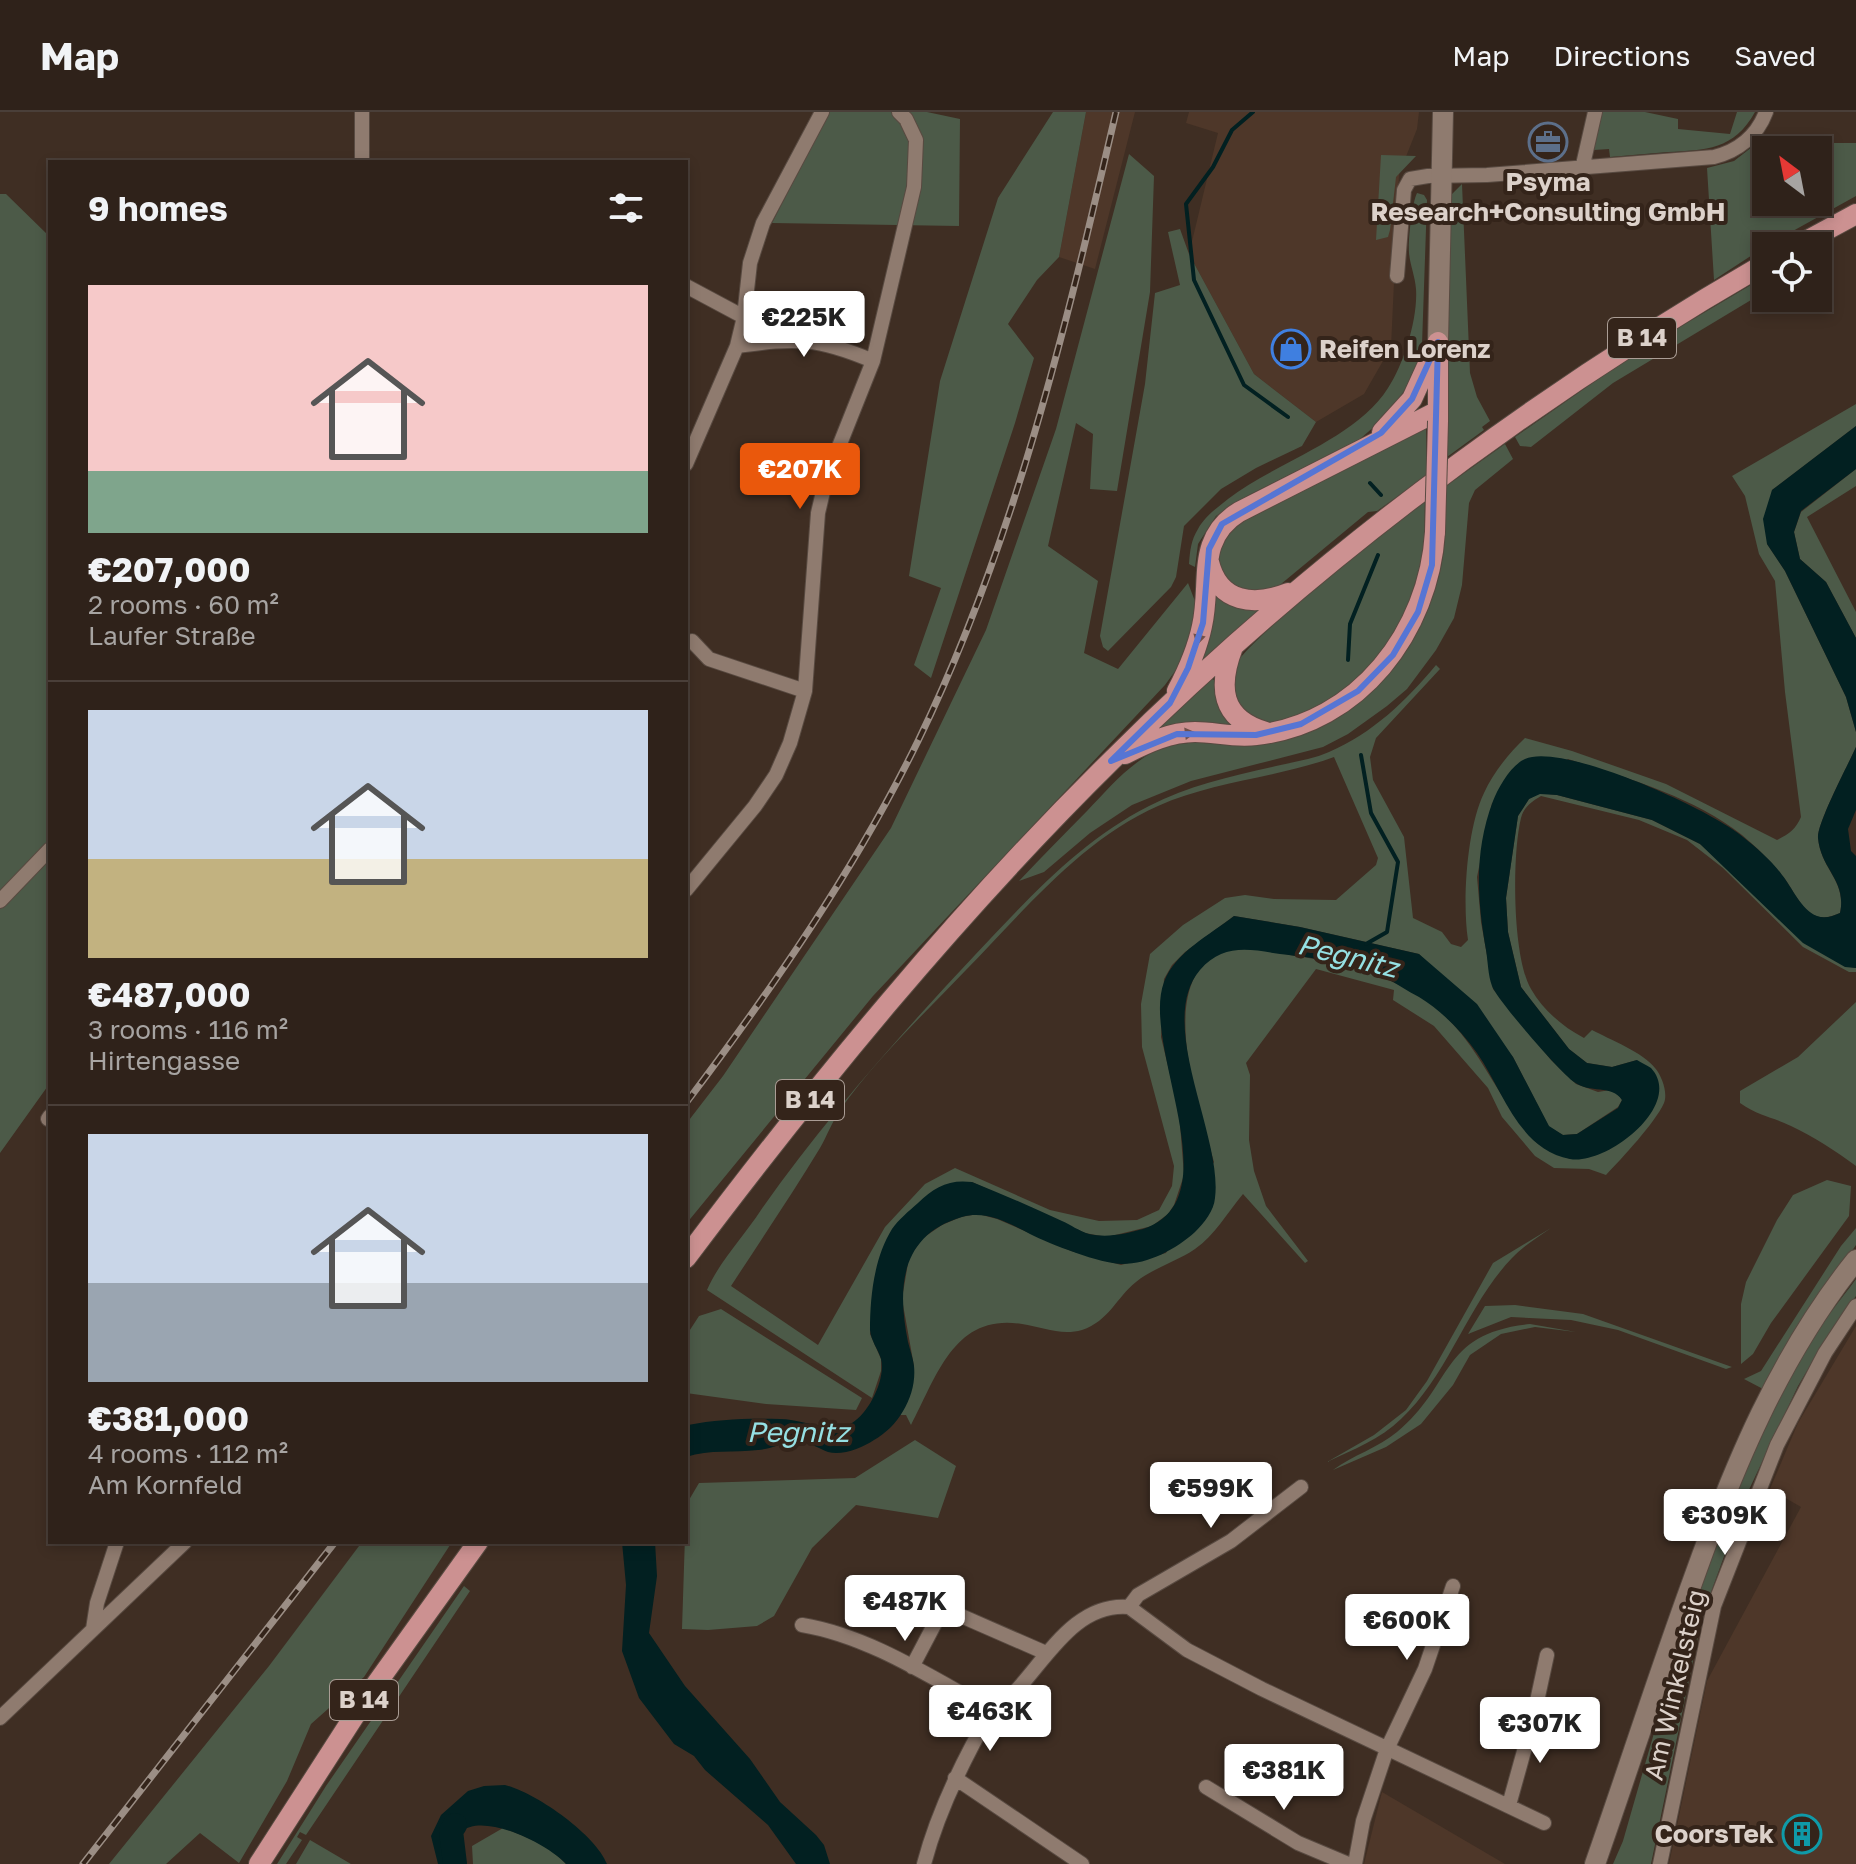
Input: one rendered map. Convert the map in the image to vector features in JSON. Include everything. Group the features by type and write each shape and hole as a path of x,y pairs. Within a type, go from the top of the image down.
{"main road":[{"path":"1111,761 1147,743 1177,734 1192,732 1243,736 1270,733 1301,724 1338,705 1371,680 1393,655 1411,627 1424,597 1432,565 1435,532 1443,112"},
{"path":"1822,232 1856,214"},
{"name":"B 14","path":"688,1255 865,1031 994,883 1170,703 1303,586 1486,443 1630,345 1752,271"},
{"path":"1360,450 1392,423 1412,399 1438,342"},
{"path":"1170,703 1200,637 1209,556 1216,532 1230,517 1360,450 1438,416"},
{"path":"1209,556 1210,567 1221,586 1239,598 1261,601 1303,586"},
{"path":"1233,645 1225,668 1226,697 1247,726 1270,733"},
{"path":"1596,1862 1726,1489 1761,1411 1806,1330 1856,1260"},
{"name":"B 14","path":"259,1864 364,1701 477,1544"}],"street":[{"path":"362,112 362,160"},
{"path":"688,459 737,346 744,317 750,263 763,223 822,112"},
{"path":"688,888 755,806 776,775 790,743 805,691 818,513 826,479 873,361 914,187 916,140 899,112"},
{"path":"1582,169 1595,112"},
{"path":"1397,276 1404,190 1410,179 1582,169 1727,154 1747,142 1762,123 1766,112"},
{"path":"688,287 744,317"},
{"path":"737,346 808,340 839,346 873,361"},
{"path":"692,641 709,659 805,691"},
{"path":"0,901 48,851"},
{"name":"Am Winkelsteig","path":"1660,1864 1714,1606 1777,1445 1825,1353 1856,1306"},
{"path":"1129,1607 1138,1595 1231,1541 1301,1487"},
{"path":"93,1629 97,1603 116,1544"},
{"path":"0,1718 183,1544"},
{"path":"1355,1864 1363,1821 1387,1749 1425,1669 1453,1586"},
{"path":"924,1864 955,1778 991,1710 1009,1698 1046,1653 1084,1619 1102,1609 1129,1607 1187,1650 1544,1823"},
{"path":"912,1667 943,1608 1046,1653"},
{"path":"802,1625 827,1629 912,1667 991,1710"},
{"path":"1509,1805 1547,1655"},
{"path":"955,1778 1082,1864"},
{"path":"1206,1787 1298,1843 1348,1864"}],"highlighted area":[{"path":"1438,342 1432,565 1418,612 1393,655 1358,691 1301,724 1256,735 1177,734 1111,761 1170,703 1188,668 1203,623 1209,549 1222,524 1381,433 1412,399"}],"shaded area":[{"path":"1086,112 1135,112 1095,269 1059,257"},
{"path":"1189,112 1419,112 1417,129 1399,174 1391,347 1364,394 1316,422 1254,374 1189,254 1218,133 1186,123"},
{"path":"1856,1326 1856,1864 1669,1864 1707,1681 1801,1507 1770,1489 1798,1423"},
{"path":"1382,1792 1505,1864 1364,1864"}],"green space":[{"path":"829,112 927,112 960,119 959,226 772,223"},
{"path":"1053,112 1086,112 1059,257 1037,280 1008,324 1034,358 931,678 914,665 941,588 909,576 940,381 998,198"},
{"path":"1602,112 1645,112 1678,119 1678,129 1730,134 1737,112 1755,112 1738,134 1718,146 1610,157 1609,149 1594,150"},
{"path":"1832,143 1856,143 1856,196 1832,209"},
{"path":"1752,147 1752,216 1820,216 1791,232 1752,232 1752,255 1714,280 1707,168 1734,161"},
{"path":"1129,154 1154,176 1150,292 1117,491 1090,489 1093,434 1076,423 1048,546 1098,581 1084,653 1118,669 1188,583 1198,609 1186,656 1165,685 873,996 688,1222 688,1121 723,1076 891,828 986,630 1056,429"},
{"path":"1381,155 1416,156 1396,177 1388,237 1376,240"},
{"path":"1462,184 1470,373 1477,397 1490,421 1482,427 1484,430 1447,457 1450,196"},
{"path":"1417,193 1427,200 1422,345 1416,375 1384,418 1360,439 1247,496 1216,516 1198,544 1195,567 1189,564 1194,537 1212,512 1247,486 1356,422 1388,388 1404,354 1415,313 1416,289 1409,247"},
{"path":"0,194 6,194 48,235 48,1086 0,1153"},
{"path":"1180,229 1189,254 1254,374 1316,422 1302,446 1221,489 1184,526 1176,577 1171,587 1108,651 1103,647 1100,636 1145,384 1155,293 1180,285 1168,232"},
{"path":"1752,284 1752,299 1613,383 1531,447 1520,446 1515,437 1631,356"},
{"path":"1856,404 1856,426 1772,490 1767,544 1785,571 1846,697 1856,732 1856,747 1827,807 1818,838 1840,892 1840,913 1822,917 1810,913 1777,869 1757,848 1723,821 1681,799 1613,773 1568,759 1492,803 1477,877 1481,922 1493,989 1551,1060 1576,1084 1598,1092 1610,1090 1618,1094 1622,1100 1618,1107 1577,1134 1563,1135 1549,1127 1513,1057 1419,954 1300,927 1234,916 1185,952 1164,979 1161,1037 1179,1112 1184,1175 1174,1205 1152,1226 1107,1237 1085,1233 972,1182 880,1258 875,1277 870,1334 881,1359 881,1371 872,1398 707,1290 725,1259 785,1176 867,1075 840,1110 820,1148 731,1286 818,1345 885,1227 925,1184 955,1168 1050,1210 1099,1221 1137,1220 1159,1210 1172,1186 1174,1166 1142,1047 1141,1004 1150,954 1183,925 1225,898 1245,895 1274,899 1336,900 1376,865 1378,858 1334,757 1201,791 1130,820 1079,857 1032,901 873,1068 918,1016 1035,892 1100,836 1149,806 1180,792 1316,757 1345,744 1388,715 1436,665 1440,669 1376,738 1370,757 1373,780 1404,837 1413,918 1442,932 1451,944 1461,947 1468,940 1467,865 1478,808 1497,771 1525,738 1666,784 1777,840 1789,833 1801,817 1775,581 1759,554 1745,496 1732,476"},
{"path":"1426,423 1426,476 1377,511 1368,512 1275,589 1239,593 1222,573 1218,556 1223,541 1245,517"},
{"path":"1505,444 1513,459 1475,490 1469,503 1462,585 1454,618 1436,650 1407,689 1348,734 1323,747 1191,781 1132,805 1090,833 1044,872 1019,881 1119,778 1155,751 1182,743 1249,745 1296,736 1326,723 1353,706 1378,684 1399,660 1417,632 1430,602 1444,550 1446,486"},
{"path":"1856,469 1856,486 1807,517 1856,612 1856,638 1826,582 1800,559 1794,532 1801,512"},
{"path":"1425,500 1423,555 1416,586 1397,628 1370,666 1336,696 1281,722 1259,722 1234,704 1231,673 1259,638"},
{"path":"1210,591 1258,611 1199,667"},
{"path":"1212,679 1217,681 1239,728 1167,731 1159,728"},
{"path":"1540,793 1652,820 1700,844 1845,966 1856,968 1856,972 1849,972 1803,947 1723,868 1687,840 1639,820 1541,796 1528,805 1522,814 1516,855 1517,930 1520,954 1531,989 1548,1011 1576,1034 1584,1038 1592,1030 1650,1062 1658,1071 1665,1090 1664,1103 1653,1120 1606,1175 1589,1169 1554,1168 1535,1156 1502,1117 1488,1088 1434,1026 1393,1000 1394,990 1316,969 1246,1063 1250,1075 1249,1140 1254,1171 1266,1206 1308,1261 1305,1263 1243,1194 1202,1243 1136,1282 1106,1315 1091,1326 1067,1332 999,1323 980,1328 964,1338 940,1369 911,1425 906,1415 900,1415 912,1388 914,1366 902,1299 909,1257 923,1238 942,1225 978,1214 1071,1251 1121,1265 1166,1253 1214,1162 1192,1080 1186,1016 1190,988 1202,966 1224,951 1251,948 1314,959 1366,972 1400,985 1431,1004 1457,1029 1537,1143 1570,1159 1610,1149 1637,1060 1612,1067 1587,1063 1569,1049 1521,987 1508,932 1506,898 1518,816 1529,799"},
{"path":"1856,1002 1856,1166 1808,1135 1740,1103 1740,1091 1798,1057"},
{"path":"1827,1180 1851,1186 1849,1216 1771,1323 1753,1354 1741,1364 1741,1304 1746,1282 1793,1195"},
{"path":"1551,1228 1512,1258 1496,1277 1432,1381 1401,1419 1375,1438 1327,1462 1374,1435 1406,1410 1427,1381 1493,1263"},
{"path":"1856,1228 1856,1245 1796,1332 1763,1389 1744,1379 1761,1371 1841,1246"},
{"path":"1856,1279 1856,1296 1833,1327 1798,1386 1746,1496 1702,1617 1651,1864 1613,1864 1623,1841 1680,1647 1725,1519 1751,1456 1780,1396 1818,1330"},
{"path":"1515,1305 1583,1314 1732,1367 1726,1369 1618,1330 1571,1320 1511,1317 1468,1334 1485,1306"},
{"path":"721,1309 862,1398 856,1410 766,1404 688,1393 688,1333 699,1316"},
{"path":"1530,1324 1576,1332 1535,1327 1501,1334 1470,1355 1453,1385 1421,1424 1386,1447 1333,1470 1397,1432 1429,1397 1463,1350 1479,1338 1501,1329"},
{"path":"915,1440 956,1466 938,1518 856,1505 812,1548 774,1616 757,1626 682,1629 688,1502 699,1483 855,1478"},
{"path":"360,1544 451,1544 364,1677 311,1724 287,1781 239,1863 200,1833 166,1864 109,1864 269,1666"},
{"path":"464,1586 470,1591 306,1835 300,1832 297,1837 302,1840 286,1864 277,1864 326,1786"},
{"path":"503,1828 545,1847 566,1864 473,1864 472,1846"},
{"path":"310,1840 351,1864 296,1864"}],"water":[{"path":"1856,426 1856,469 1801,511 1794,532 1800,559 1826,582 1856,638 1856,732 1846,697 1785,571 1767,544 1763,519 1772,490"},
{"path":"1856,747 1856,810 1848,829 1851,851 1856,856 1856,968 1845,967 1803,943 1700,844 1652,820 1557,795 1540,794 1529,799 1518,816 1506,898 1508,932 1521,987 1569,1049 1587,1063 1612,1067 1637,1060 1651,1068 1659,1083 1658,1099 1650,1115 1637,1130 1603,1153 1585,1159 1570,1159 1552,1153 1537,1143 1514,1116 1477,1053 1458,1029 1427,1003 1384,977 1358,967 1315,959 1252,950 1225,953 1200,970 1188,992 1184,1019 1187,1049 1215,1173 1213,1208 1195,1232 1162,1254 1122,1264 1076,1253 989,1216 971,1215 941,1225 915,1250 908,1266 903,1302 914,1366 913,1388 904,1409 891,1427 869,1443 846,1452 828,1452 806,1443 793,1442 749,1451 688,1457 688,1425 722,1420 768,1419 835,1427 852,1423 864,1412 879,1385 882,1367 870,1330 872,1291 881,1252 897,1222 936,1189 949,1183 972,1182 1096,1235 1116,1235 1143,1229 1169,1212 1181,1187 1183,1155 1179,1118 1163,1043 1160,1010 1164,982 1169,971 1185,953 1234,916 1300,927 1419,954 1477,1004 1513,1057 1549,1126 1563,1135 1577,1134 1618,1108 1622,1100 1607,1090 1580,1086 1567,1076 1505,1006 1496,994 1490,977 1481,912 1480,857 1487,820 1506,777 1525,759 1544,756 1603,769 1670,796 1743,837 1774,865 1806,909 1817,916 1826,917 1840,913 1841,902 1837,883 1824,859 1818,838 1827,807"},
{"path":"622,1544 655,1544 657,1576 649,1633 685,1686 750,1759 780,1802 824,1845 830,1864 796,1864 768,1825 705,1770 694,1756 674,1744 639,1698 622,1651 626,1585"},
{"path":"505,1785 532,1796 563,1816 590,1840 607,1864 566,1864 537,1843 517,1834 497,1827 478,1826 463,1830 455,1842 455,1864 438,1864 431,1836 441,1815 468,1791"}],"waterway":[{"path":"1253,112 1232,130 1213,167 1186,204 1194,280 1244,385 1288,417"},
{"path":"1370,483 1381,495"},
{"path":"1348,660 1350,624 1378,555"},
{"path":"1361,755 1371,813 1398,862 1387,932 1366,944"},
{"name":"Pegnitz","path":"455,1825 451,1831 455,1864"}],"railway":[{"path":"688,1100 781,972 840,882 918,741 952,666 983,589 1035,432 1078,273 1116,112"},
{"path":"83,1864 333,1544"}],"place":[{"name":"Psyma Research+Consulting GmbH","path":"1548,142"},
{"name":"Reifen Lorenz","path":"1291,349"},
{"name":"CoorsTek","path":"1802,1834"}]}
